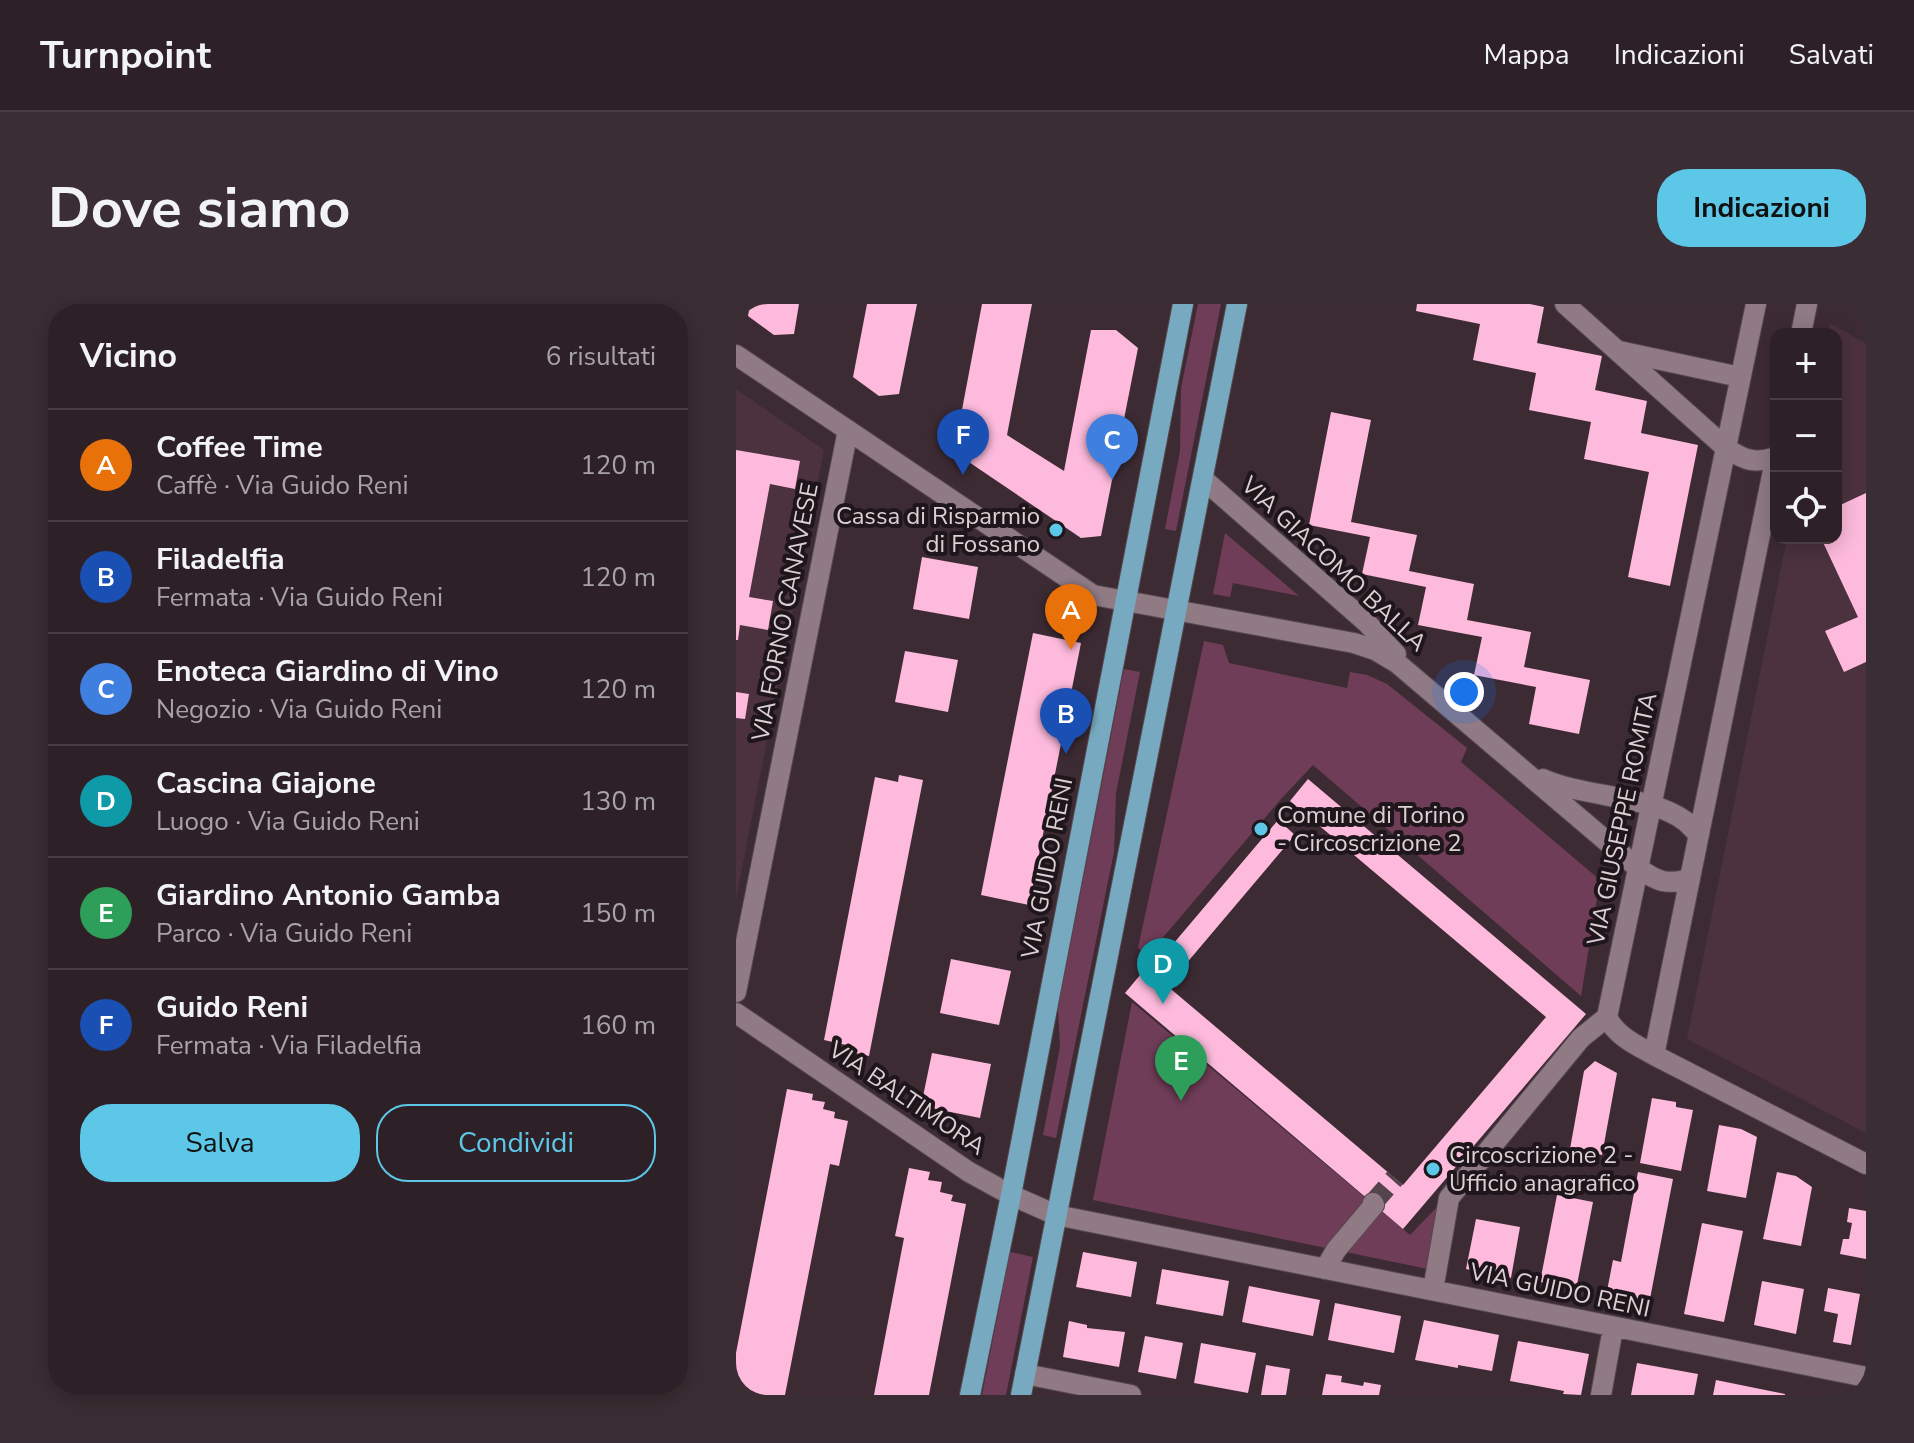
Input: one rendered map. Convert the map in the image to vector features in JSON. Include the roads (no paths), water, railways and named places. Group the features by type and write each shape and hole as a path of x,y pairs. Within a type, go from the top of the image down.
{"main road":[{"name":"VIA GUIDO RENI","path":"970,1395 1183,304"},
{"path":"1023,1385 1237,304"}],"street":[{"path":"1565,304 1726,448 1751,460 1770,459"},
{"name":"VIA GIUSEPPE ROMITA","path":"1607,1017 1756,304"},
{"path":"1802,328 1807,304"},
{"path":"1618,351 1740,377"},
{"name":"VIA GIACOMO BALLA","path":"736,355 1080,589 1125,602 1354,643 1375,650 1397,663 1638,868 1662,882 1690,879"},
{"name":"VIA FORNO CANAVESE","path":"736,992 848,430"},
{"path":"1654,1055 1773,472"},
{"name":"VIA GIACOMO BALLA","path":"1203,479 1366,622 1428,689"},
{"name":"VIA GIACOMO BALLA","path":"1528,773 1558,786 1668,811 1684,820 1699,835"},
{"name":"VIA BALTIMORA","path":"736,1013 969,1172 1056,1215"},
{"path":"1433,1290 1449,1198 1581,1038 1607,1017 1621,1036 1654,1055 1866,1164"},
{"path":"1325,1269 1373,1203"},
{"name":"VIA GUIDO RENI","path":"1056,1215 1866,1377"},
{"path":"1601,1395 1613,1328"},
{"path":"1023,1385 1131,1395"}],"tunnel":[{"path":"1373,1203 1395,1178"}],"place":[{"name":"Guido Reni","path":"963,475"},
{"name":"Enoteca Giardino di Vino","path":"1112,480"},
{"name":"Cassa di Risparmio di Fossano","path":"1056,530"},
{"name":"Coffee Time","path":"1071,650"},
{"name":"Filadelfia","path":"1066,754"},
{"name":"Comune di Torino - Circoscrizione 2","path":"1261,829"},
{"name":"Cascina Giajone","path":"1163,1004"},
{"name":"Giardino Antonio Gamba","path":"1181,1101"},
{"name":"Circoscrizione 2 - Ufficio anagrafico","path":"1433,1169"}]}
